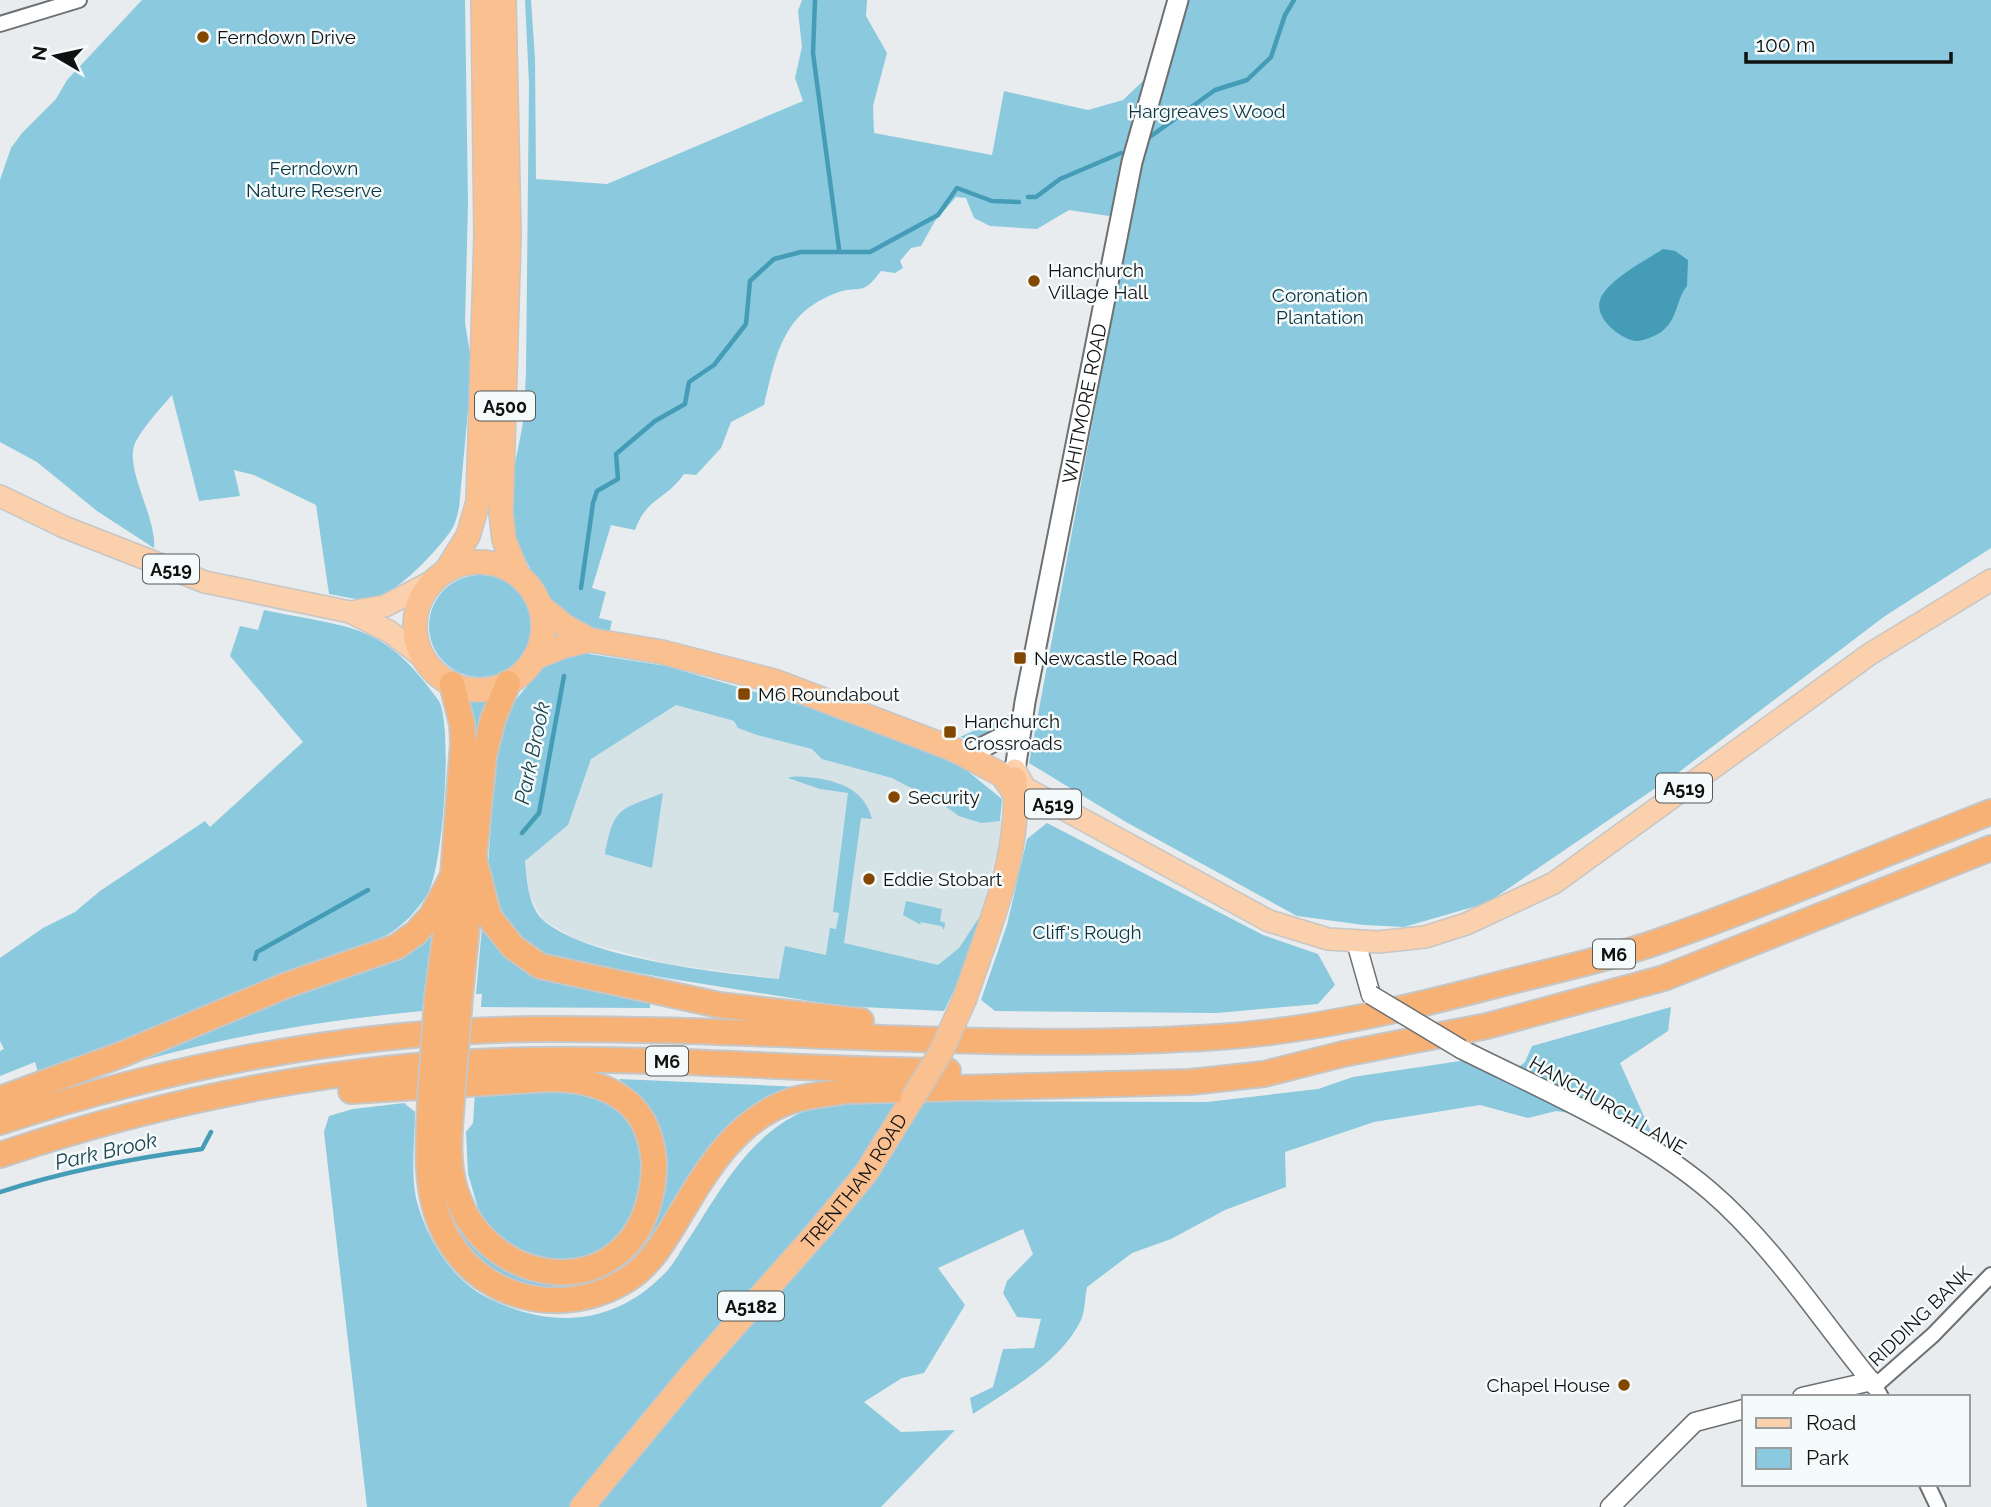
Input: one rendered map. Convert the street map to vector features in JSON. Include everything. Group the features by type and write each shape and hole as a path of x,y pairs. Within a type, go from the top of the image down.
{"highway":[{"name":"A500","path":"440,576 468,536 478,502 486,236 483,0"},
{"name":"A500","path":"504,0 509,234 501,513 504,540 518,575"},
{"path":"470,562 483,562 496,564 518,575 532,589 540,606 543,633 534,658 523,672 508,682 486,690 452,684 436,673 424,658 415,624 420,601 440,576 470,562"},
{"name":"A519","path":"540,606 566,627 590,640 674,655 774,681 933,742 952,758 1016,795"},
{"name":"A519","path":"534,658 564,646 590,640"},
{"name":"M6","path":"449,998 475,863 485,746 508,682"},
{"name":"M6","path":"452,684 462,723 463,743 453,876 449,998 441,1100 430,1185 436,1212 447,1239 465,1263 489,1284 516,1296 546,1301 602,1293 630,1278 652,1257 722,1149 768,1112 793,1100 846,1091 1190,1082 1264,1074 1343,1054 1487,1026 1664,978 1991,848"},
{"name":"A519","path":"933,742 957,740 1014,770"},
{"name":"A5182","path":"1014,770 1016,795"},
{"name":"TRENTHAM ROAD","path":"582,1507 691,1375 820,1230 866,1173 912,1099 940,1052 965,998 1009,868 1016,795"},
{"name":"M6","path":"0,1122 144,1079 279,1052 392,1036 528,1029 699,1031 1046,1043 1220,1037 1314,1026 1421,1004 1654,943 1991,812"},
{"name":"M6","path":"475,863 489,917 499,933 531,960 552,971 790,1015 868,1022 1220,1037"},
{"name":"M6","path":"0,1099 123,1054 287,985 396,947 416,933 432,915 453,876"},
{"name":"M6","path":"0,1155 163,1107 285,1083 387,1070 532,1060 623,1059 925,1071 1146,1073 1245,1067 1343,1054"},
{"name":"M6","path":"0,1171 104,1138 264,1103 385,1088 576,1080 612,1090 644,1124 651,1140 656,1159 649,1206 628,1242 600,1265 568,1272 529,1268 509,1261 493,1249 470,1223 454,1187 441,1100"}],"main road":[{"name":"WHITMORE ROAD","path":"1014,770 1132,162 1178,0"},
{"name":"A519","path":"0,496 64,527 205,582 350,612 390,632 424,658"},
{"name":"A519","path":"350,612 385,606 440,576"},
{"name":"A519","path":"1014,770 1025,788 1269,921 1328,939 1356,942 1426,937 1466,924 1535,894 1870,654 1991,580"},
{"path":"978,750 1021,728"},
{"name":"A519","path":"1016,795 1071,826 1100,827"}],"street":[{"path":"0,24 54,4 79,0"},
{"name":"HANCHURCH LANE","path":"1356,942 1371,995 1461,1049 1587,1112 1669,1161 1709,1191 1743,1223 1876,1388"},
{"name":"RIDDING BANK","path":"1876,1388 1933,1335 1991,1275"},
{"path":"1818,1395 1876,1388"},
{"path":"1610,1507 1695,1422 1742,1410"},
{"path":"1928,1486 1938,1507"}],"shaded area":[{"path":"1663,249 1675,251 1688,260 1687,286 1667,327 1659,334 1636,341 1616,332 1610,326 1601,314 1600,300 1618,278"},
{"name":"Eddie Stobart","path":"676,705 827,748 1000,821 1008,814 1001,862 996,854 980,916 959,948 938,965 827,955 785,946 780,979 668,964 579,941 543,920 529,895 525,861 568,825 591,759"}],"green space":[{"name":"Ferndown Nature Reserve","path":"142,0 465,0 468,203 465,323 472,366 459,508 453,527 438,548 404,581 382,596 361,599 329,594 316,505 254,475 234,470 240,496 199,501 172,395 142,431 135,443 133,454 137,480 154,536 154,548 97,511 37,462 0,442 0,180 11,148 22,133 56,99 67,80"},
{"path":"525,0 531,0 535,59 536,179 607,184 803,101 795,78 802,47 798,11 802,0 867,0 866,16 887,53 873,106 874,133 992,155 1004,91 1088,110 1123,100 1165,60 1185,0 1991,0 1991,548 1885,616 1679,772 1487,903 1404,927 1364,925 1297,916 1126,822 1029,763 1133,204 1109,216 1069,210 1037,229 990,226 974,218 966,198 956,197 935,221 921,246 911,248 900,261 903,268 895,273 881,271 869,285 836,293 803,313 784,339 764,405 731,422 721,448 696,475 684,474 645,511 635,530 611,525 592,588 606,592 599,618 612,621 609,634 585,627 567,617 552,602 519,546 511,505 513,475 524,416 526,373 529,84"},
{"path":"480,575 499,579 516,590 527,607 531,626 527,645 516,662 499,673 480,677 461,673 444,662 433,645 429,626 433,607 444,590 461,579"},
{"path":"264,610 343,626 382,642 419,675 439,701 443,716 446,767 438,855 428,893 410,917 387,935 39,1076 35,1062 0,1076 0,1051 4,1049 0,1041 0,958 43,928 75,912 100,891 205,821 210,827 303,742 230,656 240,626 258,630"},
{"path":"577,652 666,666 811,708 920,748 965,769 1002,799 1000,821 981,823 959,816 892,778 822,759 812,749 757,735 738,728 734,721 676,705 591,759 568,825 525,861 531,901 544,921 565,934 623,954 691,968 779,979 785,946 826,955 830,928 836,929 839,913 833,912 848,793 820,789 788,778 801,776 826,780 843,785 858,795 869,809 872,819 861,818 844,943 938,965 959,948 980,916 975,947 944,1011 841,1006 553,957 533,948 512,930 494,895 488,867 497,738 509,708 546,663"},
{"path":"468,700 492,701 454,949 474,735 474,716"},
{"path":"1015,712 1012,725 981,744 960,737"},
{"path":"663,793 652,868 605,854 612,827 621,812"},
{"name":"Cliff's Rough","path":"1047,823 1263,935 1318,954 1335,985 1318,1004 1217,1013 995,1011 981,1000 1007,925 1027,839"},
{"path":"906,901 942,909 940,921 945,923 944,930 941,926 920,922 921,925 903,915"},
{"path":"436,922 431,996 424,996 422,1011 283,1029 145,1060 145,1056 399,954"},
{"path":"482,927 496,945 650,996 650,1008 481,1007 482,994 476,994"},
{"path":"1671,1007 1668,1031 1620,1063 1657,1145 1597,1117 1556,1111 1528,1118 1480,1105 1374,1122 1285,1152 1286,1187 1225,1210 1171,1239 1132,1253 1087,1287 1081,1320 1061,1349 1048,1362 973,1414 970,1398 993,1387 1003,1349 1034,1348 1041,1319 1017,1317 1003,1293 1007,1281 1033,1254 1023,1229 938,1268 965,1305 924,1373 902,1378 864,1402 901,1432 955,1430 881,1507 367,1507 324,1132 329,1116 353,1109 404,1103 415,1112 413,1169 417,1202 428,1232 454,1272 478,1293 516,1310 539,1316 585,1317 628,1302 648,1289 673,1264 721,1188 747,1155 777,1127 794,1116 816,1108 856,1101 1207,1102 1318,1089 1353,1077 1467,1060 1502,1080 1525,1062 1532,1046"},
{"path":"619,1079 801,1087 784,1094 656,1241 611,1280 565,1293 498,1277 459,1239 441,1195 448,1101 469,1235 482,1253 522,1277 645,1237 657,1214 667,1172 661,1134 652,1116"},
{"path":"530,1087 600,1095 637,1125 648,1173 622,1235 593,1256 546,1263 509,1247 488,1226 478,1208 468,1174 466,1132 473,1123 475,1091"}],"waterway":[{"path":"815,0 813,53 839,249"},
{"name":"Park Brook","path":"1147,139 1215,90 1247,80 1271,57 1285,15 1294,0"},
{"name":"Park Brook","path":"1028,197 1036,197 1060,179 1121,153"},
{"name":"Park Brook","path":"581,588 593,503 597,491 618,479 616,454 655,421 685,404 689,382 714,365 746,324 750,281 774,259 801,252 870,252 938,215 957,188 992,201 1019,202"},
{"name":"Park Brook","path":"522,833 539,813 564,676"},
{"name":"Park Brook","path":"255,959 257,952 368,890"},
{"name":"Park Brook","path":"0,1192 100,1166 202,1149 211,1132"}],"place":[{"name":"Ferndown Drive","path":"203,37"},
{"name":"Hanchurch Village Hall","path":"1034,281"},
{"name":"Newcastle Road","path":"1020,658"},
{"name":"M6 Roundabout","path":"744,694"},
{"name":"Hanchurch Crossroads","path":"950,732"},
{"name":"Security","path":"894,797"},
{"name":"Eddie Stobart","path":"869,879"},
{"name":"Chapel House","path":"1624,1385"}],"park label":[{"name":"Hargreaves Wood","path":"1207,111"},
{"name":"Coronation Plantation","path":"1320,306"}]}
